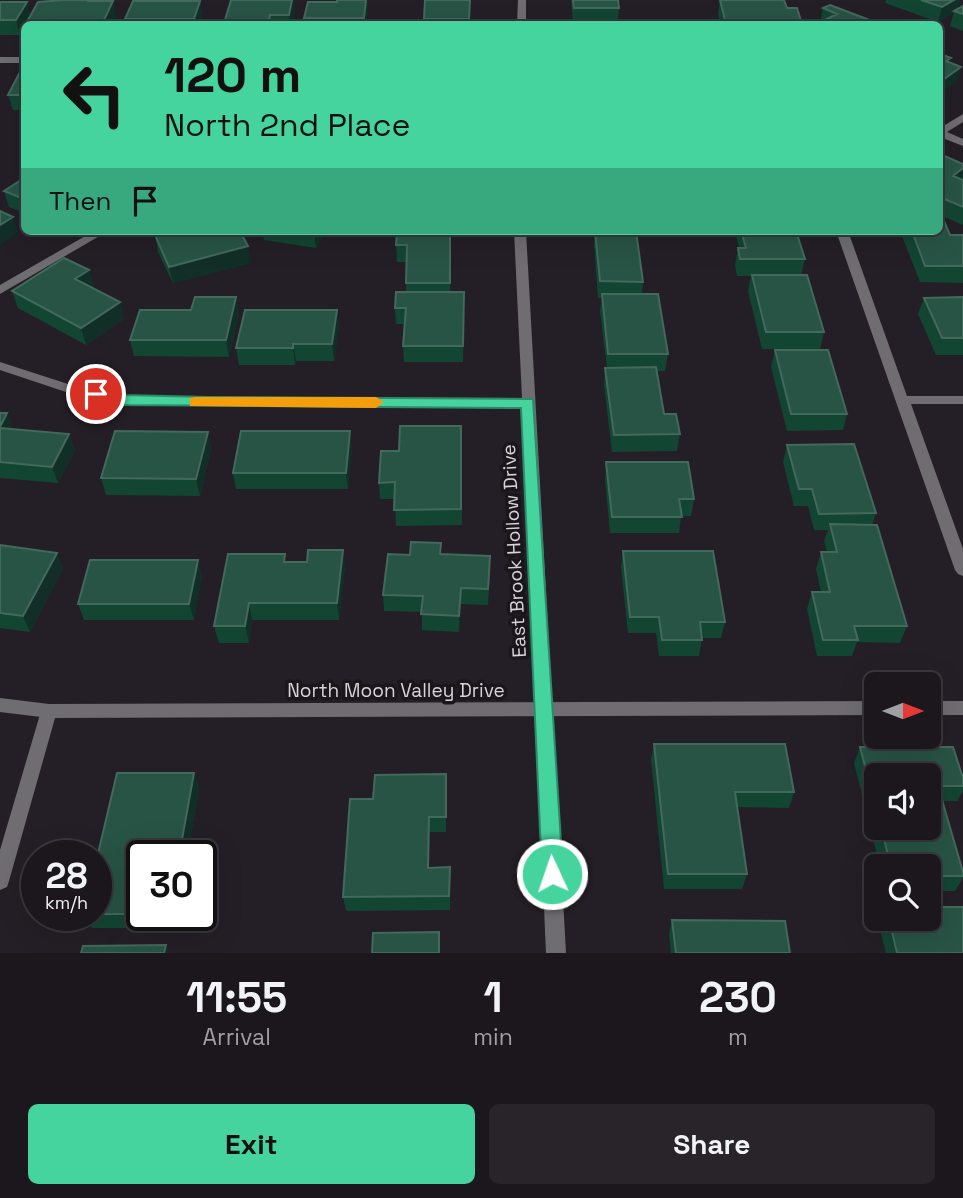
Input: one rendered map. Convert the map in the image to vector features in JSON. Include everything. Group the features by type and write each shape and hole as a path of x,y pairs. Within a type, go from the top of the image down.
{"street":[{"path":"522,0 523,21"},
{"path":"0,60 21,60"},
{"path":"943,131 963,117"},
{"path":"943,134 963,143"},
{"path":"0,290 95,235"},
{"name":"East Brook Hollow Drive","path":"520,235 556,953"},
{"path":"843,235 963,570"},
{"path":"0,366 69,389 123,400 528,403"},
{"path":"901,400 963,400"},
{"name":"North Moon Valley Drive","path":"0,705 48,711 864,708"},
{"path":"942,708 963,708"},
{"path":"0,881 48,711"}],"building":[{"path":"231,0 292,0 289,15 270,15 269,20 225,20"},
{"path":"366,0 364,18 304,18 308,2"},
{"path":"425,0 470,0 469,19 424,19"},
{"path":"573,0 618,0 619,8 574,8"},
{"path":"720,0 784,0 787,8 797,8 801,21 725,20"},
{"path":"921,0 954,0 942,7"},
{"path":"113,1 104,20 28,20 38,2"},
{"path":"133,1 200,1 194,19 125,19"},
{"path":"0,2 27,2 16,20 0,20"},
{"path":"830,5 872,21 823,21 837,14 823,8"},
{"path":"963,6 963,14 954,11"},
{"path":"943,55 951,58 946,61 961,67 943,80"},
{"path":"21,70 21,95 8,95"},
{"path":"943,155 963,164 963,168 953,176 963,180 963,207 943,198"},
{"path":"21,180 21,198 4,191"},
{"path":"0,211 13,217 0,225"},
{"path":"943,219 950,235 963,235 963,266 925,266 913,235 943,235"},
{"path":"155,235 242,235 248,246 169,267"},
{"path":"397,235 450,235 450,283 406,283 407,245 396,245"},
{"path":"595,235 637,235 643,282 600,281"},
{"path":"742,235 797,235 805,259 740,259 738,248 746,248"},
{"path":"64,258 89,270 75,279 120,302 81,328 12,291"},
{"path":"752,275 807,275 824,332 766,332"},
{"path":"396,292 464,292 463,346 403,346 406,308 395,308"},
{"path":"602,294 658,294 668,354 608,354"},
{"path":"195,297 236,297 226,340 130,340 140,310 191,310"},
{"path":"963,297 963,338 942,338 924,298"},
{"path":"245,310 337,310 332,344 293,344 293,348 236,348"},
{"path":"775,350 828,350 847,414 791,414"},
{"path":"656,367 664,414 676,414 680,434 614,435 605,368"},
{"path":"0,413 7,413 0,427"},
{"path":"400,426 461,426 461,509 394,510 395,482 379,483 381,451 399,451"},
{"path":"0,428 69,434 52,467 0,462"},
{"path":"115,431 208,432 196,479 101,478"},
{"path":"241,431 350,431 346,473 233,473"},
{"path":"854,444 876,513 819,514 812,489 799,489 787,445"},
{"path":"606,462 688,462 694,499 679,499 682,517 612,517"},
{"path":"830,524 877,525 907,626 854,626 858,640 823,640 812,592 830,592 821,552 837,552"},
{"path":"411,542 441,543 440,554 490,556 488,589 461,588 459,616 421,614 423,596 383,595 388,554 410,555"},
{"path":"0,545 57,553 23,616 0,613"},
{"path":"308,550 343,550 337,603 249,603 245,626 214,626 228,554 285,554 284,562 307,562"},
{"path":"623,551 713,551 725,622 700,622 702,640 662,640 659,617 630,617"},
{"path":"90,560 198,560 189,604 78,604"},
{"path":"654,744 785,744 794,792 735,792 747,874 668,874"},
{"path":"860,747 953,747 963,786 941,786 941,763 864,763"},
{"path":"117,773 194,773 182,840 126,840 126,914 112,914 112,840 101,840"},
{"path":"446,774 446,817 429,817 428,868 450,867 449,896 343,897 350,799 373,799 375,775"},
{"path":"941,796 963,876 941,876 941,854 888,854 884,840 941,840"},
{"path":"941,907 963,907 963,953 897,953 892,931 941,931"},
{"path":"672,920 785,921 790,953 676,953"},
{"path":"439,932 439,953 372,953 373,933"},
{"path":"166,945 164,953 81,953 83,946"}],"slow traffic":[{"path":"195,402 376,402"}],"route":[{"path":"96,394 123,400 208,402 528,403 552,874"}]}
